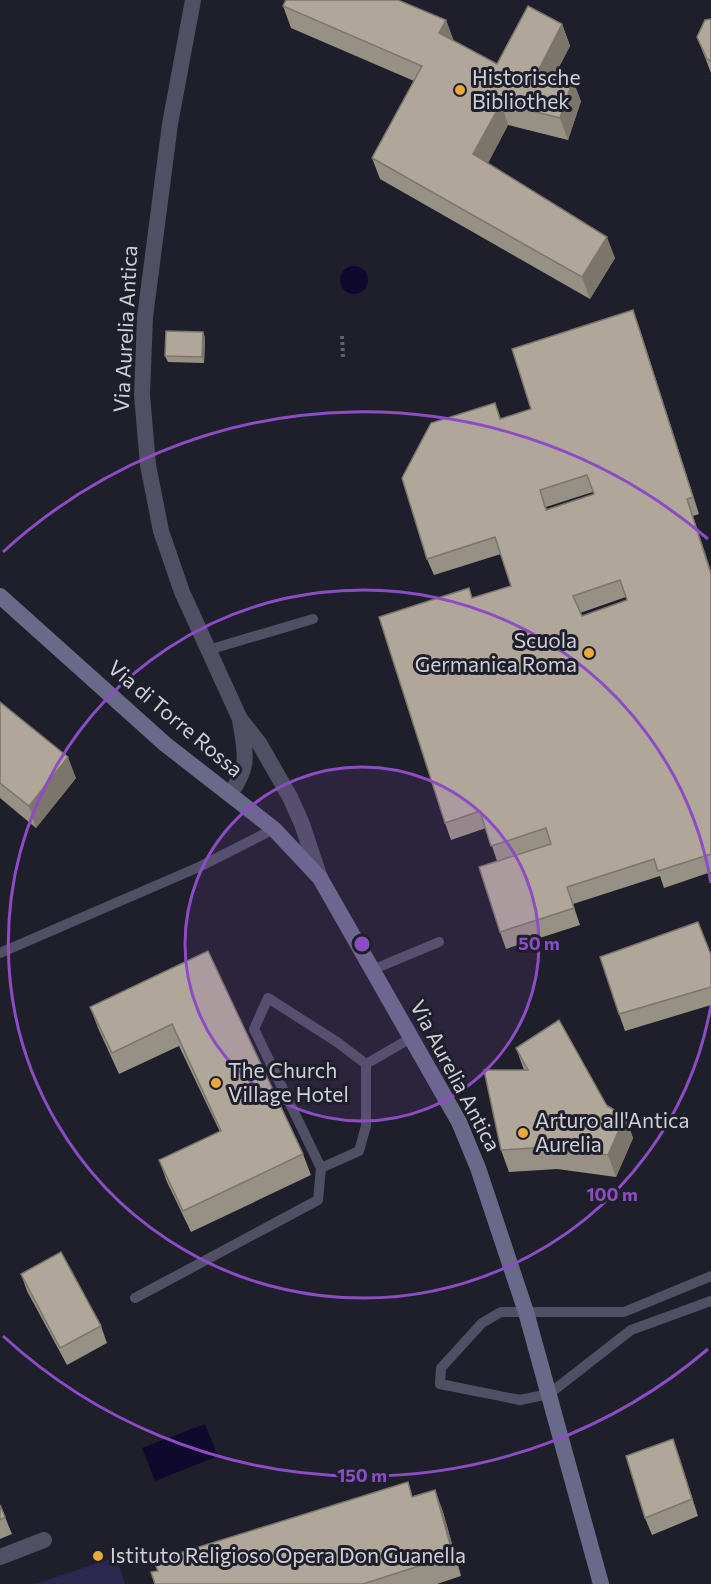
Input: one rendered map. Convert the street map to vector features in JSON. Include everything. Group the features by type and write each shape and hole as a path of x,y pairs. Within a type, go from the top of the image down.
{"main road":[{"name":"Via di Torre Rossa","path":"0,596 165,744 274,829 320,878"},
{"name":"Via Aurelia Antica","path":"320,878 459,1122 469,1144 492,1204 526,1312 601,1584"}],"street":[{"name":"Via Aurelia Antica","path":"193,0 170,124 145,317 142,394 148,465 161,531 182,592 240,718 259,743 290,797 302,824 320,878"},
{"name":"Via Aurelia Antica","path":"230,794 244,771 240,718"},
{"path":"0,1557 44,1540"}],"lane":[{"path":"208,650 313,619"},
{"path":"0,953 199,867 274,829"},
{"path":"372,970 439,942"},
{"path":"135,1298 318,1200 321,1168 254,1029 268,998 337,1042 366,1064"},
{"path":"366,1064 411,1038"},
{"path":"321,1168 359,1150 366,1126 366,1064"},
{"path":"711,1276 624,1312 501,1312 482,1323 441,1368 440,1384 520,1400 549,1394 631,1330 711,1301"}],"path":[{"path":"342,336 343,358"}],"shaded area":[{"path":"354,266 364,270 368,280 364,290 354,294 344,290 340,280 344,270"},
{"path":"205,1424 218,1456 155,1481 142,1448"},
{"path":"116,1557 125,1584 35,1584"}],"building":[{"path":"286,0 398,0 446,20 439,33 497,64 528,6 562,24 537,73 573,80 560,118 501,103 473,154 607,237 582,277 372,158 422,66 283,6"},
{"path":"711,19 711,61 707,59 697,37 705,20"},
{"path":"633,310 693,497 687,499 711,574 711,854 658,871 654,859 567,887 574,908 500,932 479,867 551,844 546,828 491,846 480,811 445,823 379,617 469,588 472,598 511,586 495,537 427,559 402,478 431,423 495,403 500,419 531,409 512,349","holes":["587,475 594,494 546,510 540,490","620,580 627,600 582,616 573,596"]},
{"path":"166,331 203,332 202,357 165,356"},
{"path":"0,702 68,757 29,806 0,783"},
{"path":"698,922 711,955 711,987 619,1014 600,957"},
{"path":"208,951 303,1154 183,1211 159,1160 221,1131 172,1024 112,1053 90,1007"},
{"path":"559,1020 607,1106 625,1116 608,1155 549,1147 501,1150 484,1070 528,1070 516,1048"},
{"path":"61,1252 101,1326 60,1348 21,1274"},
{"path":"673,1439 692,1499 645,1518 626,1456"},
{"path":"408,1482 412,1497 435,1490 453,1555 363,1584 155,1584 151,1572 158,1571 154,1561"},
{"path":"0,1505 5,1517 0,1520"}],"place":[{"name":"Historische Bibliothek","path":"460,90"},
{"name":"Scuola Germanica Roma","path":"589,653"},
{"name":"The Church Village Hotel","path":"216,1083"},
{"name":"Arturo all'Antica Aurelia","path":"523,1133"},
{"name":"Istituto Religioso Opera Don Guanella","path":"98,1556"}]}
